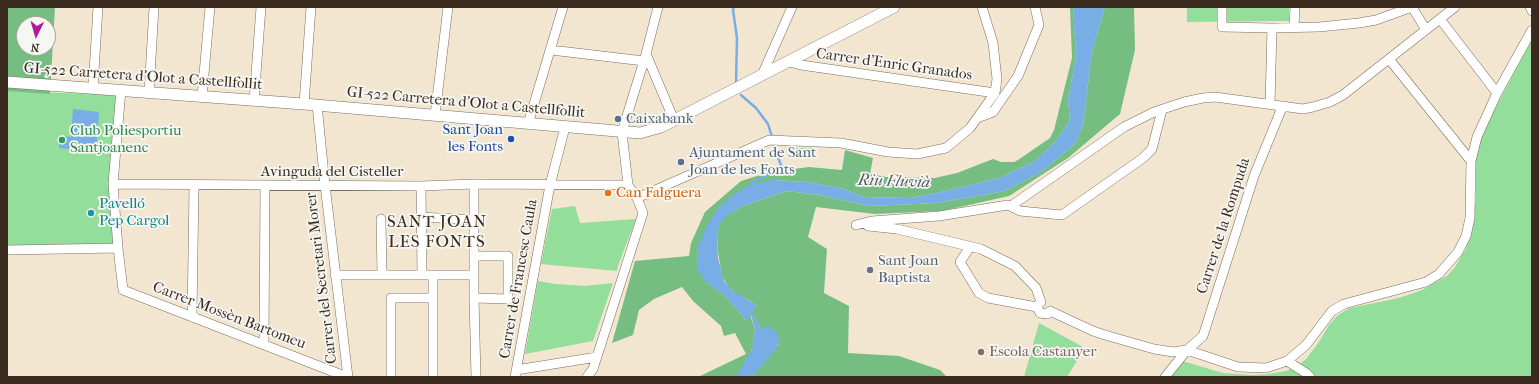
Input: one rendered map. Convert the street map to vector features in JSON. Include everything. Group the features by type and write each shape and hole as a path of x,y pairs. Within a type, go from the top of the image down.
{"street":[{"path":"93,88 98,7"},
{"path":"149,93 154,7"},
{"path":"202,96 210,7"},
{"path":"254,101 261,7"},
{"path":"304,104 311,7"},
{"path":"435,115 448,7"},
{"path":"528,124 563,7"},
{"path":"587,377 593,369 643,213 637,198 628,186 622,132 645,58 658,7"},
{"path":"762,75 791,9 799,7"},
{"name":"GI-522 Carretera d'Olot a Castellfollit","path":"7,82 318,105 640,133 660,127 894,7"},
{"path":"637,198 769,140 841,143 888,152 917,154 946,148 970,128 995,93 997,79 993,43 982,7"},
{"path":"977,118 993,112 1018,76 1039,25 1035,7"},
{"path":"1222,7 1222,27 1272,28 1319,27 1359,23 1376,20 1412,7 1426,30"},
{"path":"1294,27 1295,7"},
{"path":"1012,206 1124,127 1154,112 1184,102 1216,97 1303,108 1330,102 1343,95 1455,7"},
{"path":"1440,19 1498,93"},
{"path":"1270,104 1272,28"},
{"path":"970,247 960,262 979,294 988,298 1039,304 1048,302 1051,308 1050,311 1093,331 1154,349 1173,352 1187,350 1200,356 1238,367 1266,368 1288,361 1306,345 1332,311 1344,304 1426,282 1439,274 1458,252 1470,218 1471,161 1477,137 1498,93 1532,30"},
{"path":"551,50 645,58"},
{"path":"645,58 674,120"},
{"path":"1389,59 1471,161"},
{"name":"Carrer d'Enric Granados","path":"789,62 995,93"},
{"path":"7,250 118,248 113,184 121,90"},
{"name":"Carrer del Secretari Morer","path":"318,105 325,185 347,377"},
{"name":"Carrer de la Rompuda","path":"1165,377 1187,350 1203,336 1254,176 1281,110 1285,106"},
{"path":"1039,304 1036,288 1014,266 981,250 897,228 856,225 872,221 939,216 1008,204 1020,211 1062,215 1143,158 1152,150 1162,110"},
{"name":"Carrer de Francesc Caula","path":"516,374 550,185 565,127"},
{"name":"Avinguda del Cisteller","path":"113,184 194,186 421,186 474,184 628,186"},
{"path":"474,184 476,377"},
{"path":"264,344 265,185"},
{"path":"192,316 194,186"},
{"path":"421,186 422,275"},
{"path":"421,217 474,220"},
{"path":"381,219 382,275"},
{"name":"Carrer Mossèn Bartomeu","path":"118,248 123,290 347,377"},
{"path":"474,256 508,256 508,299 474,298"},
{"path":"335,275 474,275"},
{"path":"433,276 433,377"},
{"path":"391,377 391,298 433,298"},
{"path":"516,374 597,357"},
{"path":"1288,361 1310,377"}],"green space":[{"path":"7,7 55,7 54,16 16,16 16,56 52,56 50,94 7,91"},
{"path":"1070,7 1073,7 1076,56 1068,100 1070,121 1056,141 1034,162 999,178 911,198 863,197 844,189 808,182 774,180 720,206 706,282 724,295 747,321 750,314 755,330 753,345 750,354 738,375 736,377 698,377 746,354 735,333 724,336 721,326 693,301 682,287 654,299 639,310 633,335 612,343 635,261 689,256 691,243 705,212 741,181 770,172 809,167 842,170 845,150 873,158 870,174 886,177 935,178 957,173 993,159 1001,162 1014,162 1050,138 1054,130 1072,58"},
{"path":"1105,7 1134,7 1135,50 1120,114 1068,158 1009,196 942,211 875,214 816,207 808,237 827,249 824,293 849,306 848,353 899,356 940,370 947,377 752,377 779,344 761,329 751,312 757,306 744,297 736,294 729,288 722,276 718,252 717,233 721,220 725,216 745,205 787,191 820,195 869,206 937,203 1005,191 1041,172 1075,144 1083,125 1092,51"},
{"path":"1187,7 1289,7 1289,21 1187,22"},
{"path":"1532,40 1532,377 1160,377 1176,359 1223,373 1253,375 1286,371 1296,367 1306,359 1319,342 1329,325 1337,316 1346,310 1408,295 1422,290 1447,276 1455,267 1466,249 1471,231 1476,199 1476,159 1478,143 1486,125"},
{"name":"Club Poliesportiu Santjoanenc","path":"7,91 120,95 113,184 118,248 7,250"},
{"path":"790,148 814,148 813,158 790,158"},
{"path":"575,206 580,223 636,219 617,271 541,264 552,209"},
{"path":"538,281 585,286 613,283 593,341 525,354"},
{"path":"1039,323 1085,348 1067,377 1024,377"}],"water":[{"path":"1073,7 1105,7 1092,51 1083,125 1075,144 1041,172 1005,191 937,203 869,206 820,195 787,191 745,205 729,214 722,220 717,233 718,258 724,281 732,291 757,306 752,313 761,329 768,327 776,331 779,340 777,348 752,377 736,377 752,349 755,330 751,315 747,321 724,295 706,282 697,269 697,249 706,227 720,206 737,192 752,184 774,180 808,182 844,189 863,197 911,198 999,178 1034,162 1056,141 1070,121 1068,100 1076,56"},
{"path":"73,109 99,112 96,152 59,148 59,136 71,137"}],"waterway":[{"path":"734,7 733,10 737,38 736,83"},
{"path":"741,95 756,108 768,124 772,137"},
{"path":"751,185 756,180 782,168 773,144"}],"place":[{"name":"Caixabank","path":"618,119"},
{"name":"Sant Joan les Fonts","path":"511,139"},
{"name":"Club Poliesportiu Santjoanenc","path":"62,140"},
{"name":"Ajuntament de Sant Joan de les Fonts","path":"681,162"},
{"name":"Can Falguera","path":"608,193"},
{"name":"Pavelló Pep Cargol","path":"91,213"},
{"name":"Sant Joan Baptista","path":"870,270"},
{"name":"Escola Castanyer","path":"981,352"}],"district":[{"name":"SANT JOAN LES FONTS","path":"437,233"}],"water label":[{"name":"Riu Fluvià","path":"894,182"}]}
